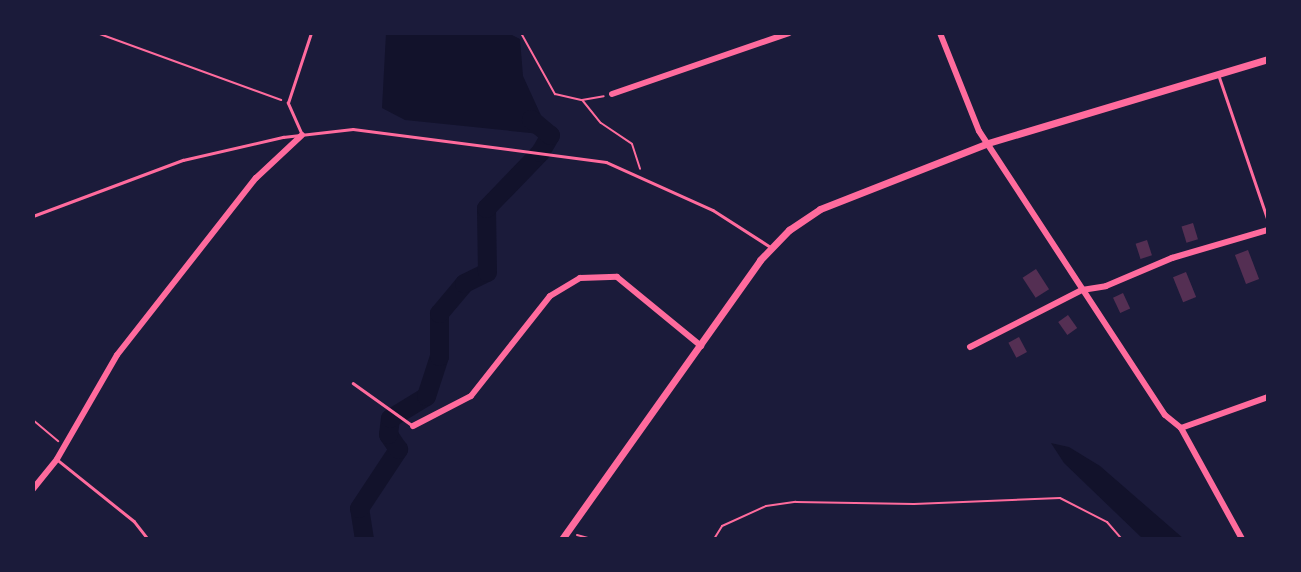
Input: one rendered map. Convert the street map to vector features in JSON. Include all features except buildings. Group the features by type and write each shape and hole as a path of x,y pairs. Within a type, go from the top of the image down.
{"street":[{"path":"612,94 789,33"},
{"path":"940,33 988,144 1165,415 1181,428 1242,539"},
{"path":"564,536 772,248 820,209 988,144 1268,59"},
{"path":"33,489 57,460 125,345 256,178 302,135"},
{"path":"970,347 1082,290 1105,286 1172,258 1268,230"},
{"path":"413,426 471,396 550,296 580,278 617,277 701,346"},
{"path":"1181,428 1268,397"}],"lane":[{"path":"302,135 288,103 311,33"},
{"path":"1218,73 1268,220"},
{"path":"33,216 183,160 302,135 353,129 450,139 606,162 713,210 772,248"},
{"path":"353,383 413,426"},
{"path":"57,460 106,496 148,539"}],"path":[{"path":"97,33 288,103"},
{"path":"521,33 555,94 582,100 612,94"},
{"path":"582,100 601,123 632,144 644,179"},
{"path":"33,421 65,447"},
{"path":"714,539 722,526 755,510 796,502 914,504 1060,498 1107,522 1122,539"},
{"path":"564,536 592,539"}],"shaded area":[{"path":"386,33 508,33 520,39 523,76 550,135 405,120 382,108"},
{"path":"1051,443 1069,447 1100,466 1184,539 1143,539 1064,463"}],"waterway":[{"path":"364,539 359,508 398,449 388,434 390,418 426,396 439,356 439,313 464,283 487,272 486,208 540,152 550,135 531,119"}]}
